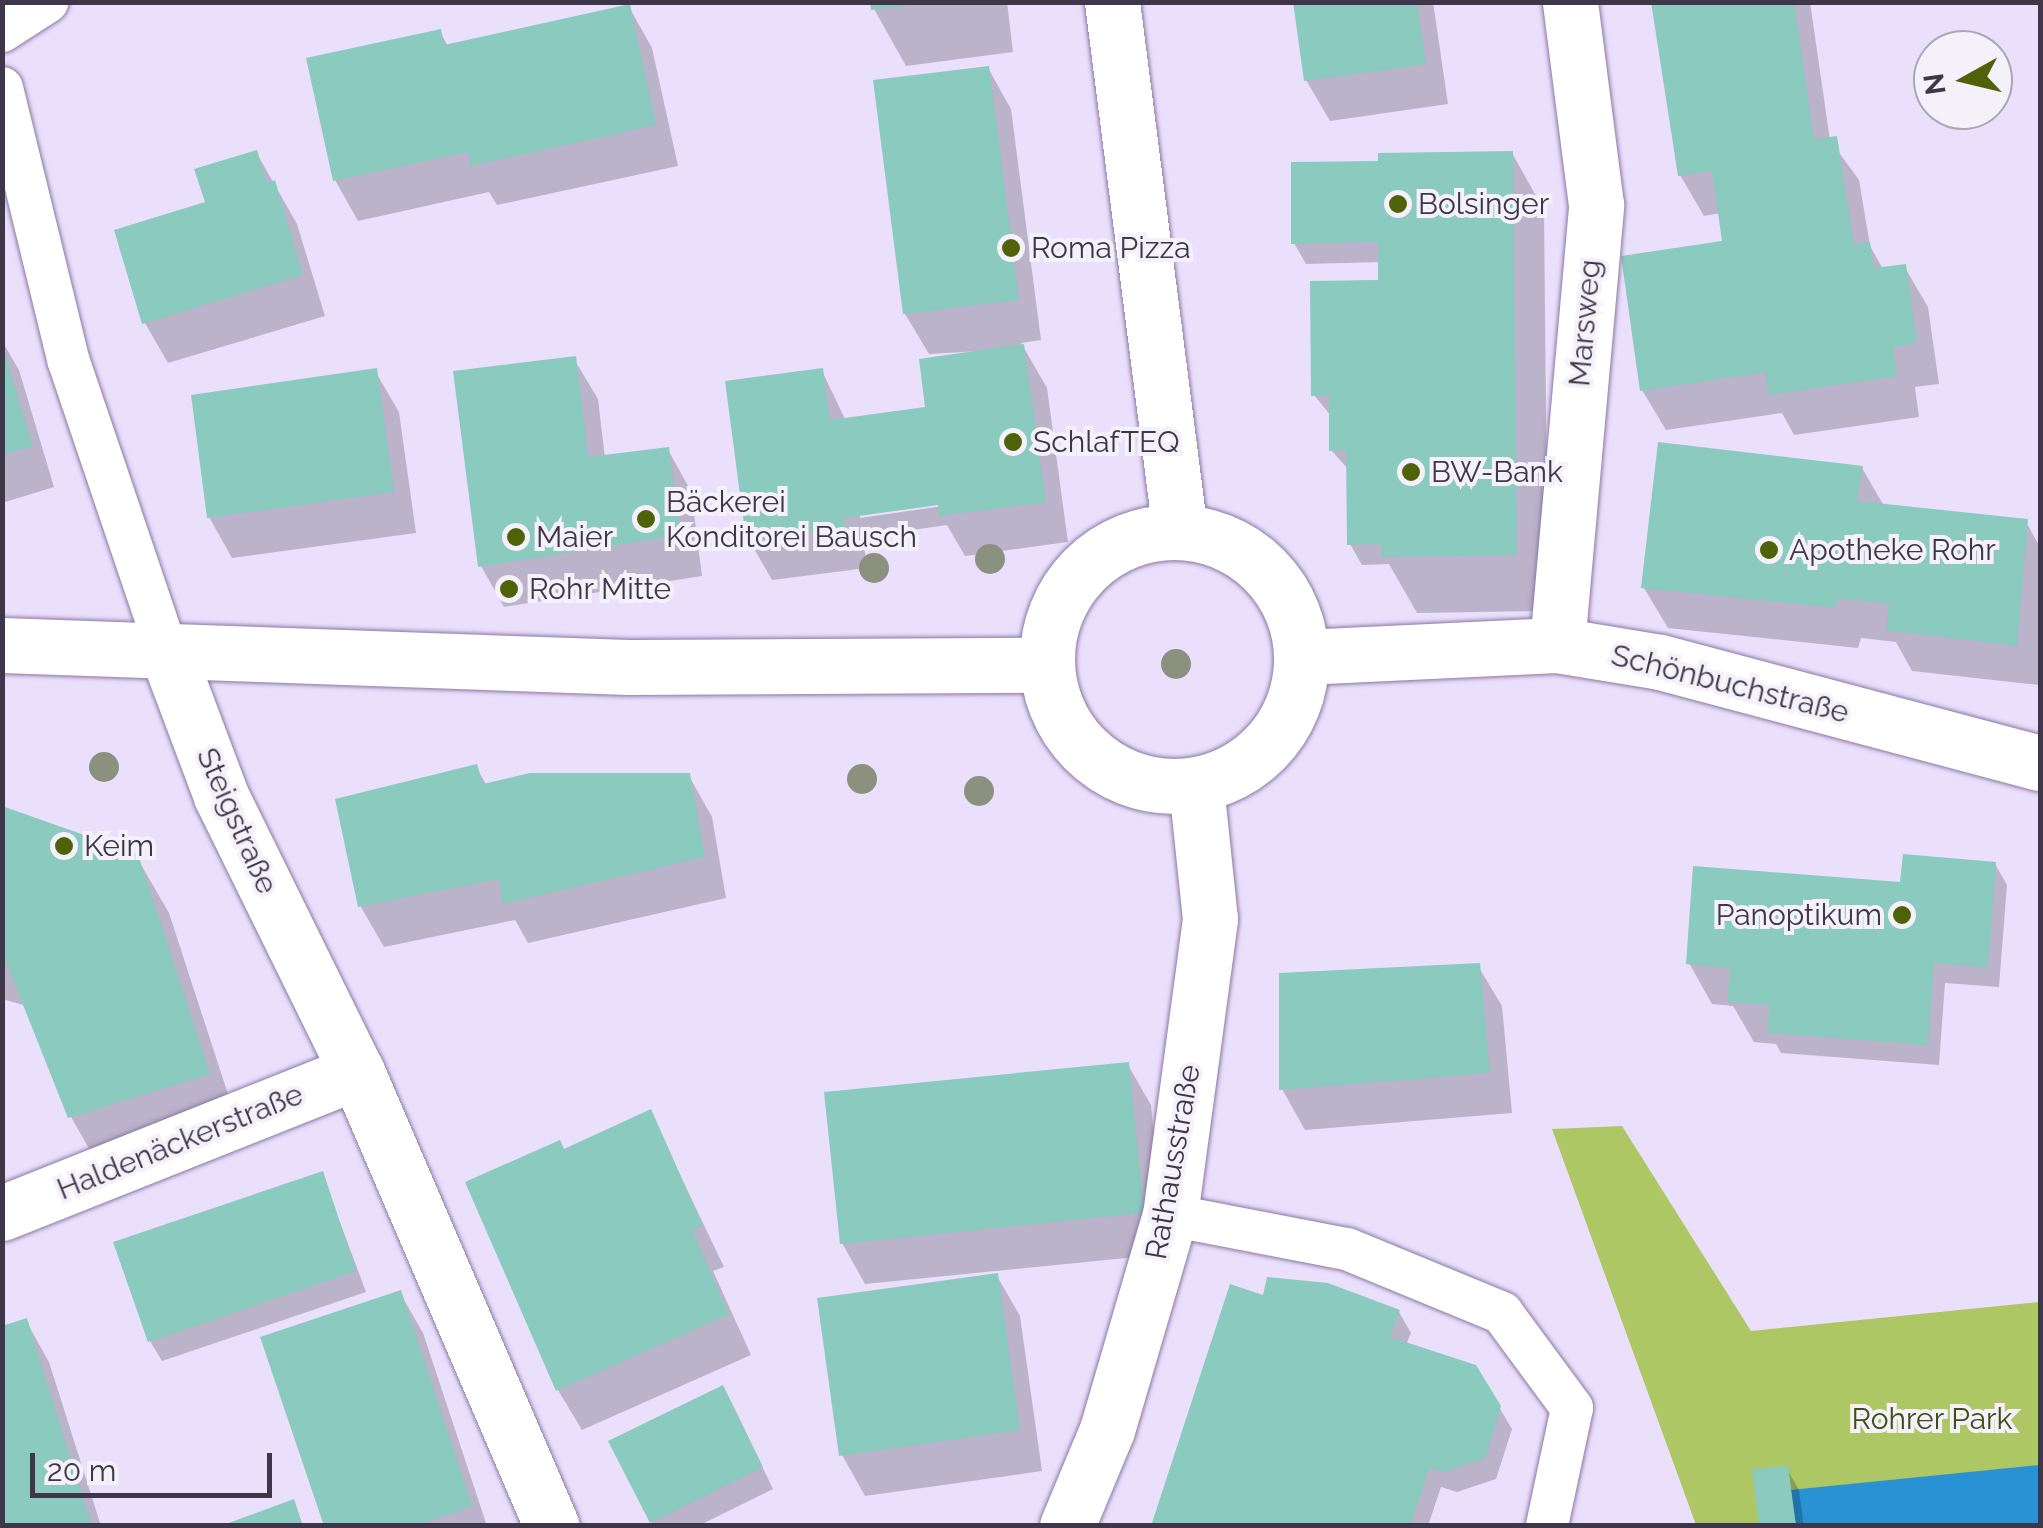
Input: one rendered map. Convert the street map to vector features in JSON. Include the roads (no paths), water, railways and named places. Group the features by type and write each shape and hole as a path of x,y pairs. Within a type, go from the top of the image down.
{"street":[{"path":"1112,2 1180,532"},
{"name":"Marsweg","path":"1556,645 1596,205 1570,2"},
{"path":"1180,532 1220,538 1263,566 1292,608 1303,657 1296,702 1273,742 1238,771 1196,786 1142,785 1092,760 1059,717 1045,665 1053,614 1080,571 1120,541 1180,532"},
{"path":"2,644 629,667 1045,665"},
{"name":"Schönbuchstraße","path":"1303,657 1556,645 1660,662 2040,764"},
{"name":"Steigstraße","path":"167,652 221,796 357,1072 552,1526"},
{"name":"Rathausstraße","path":"1067,1526 1107,1430 1170,1215 1210,919 1196,786"},
{"name":"Haldenäckerstraße","path":"2,1213 357,1072"}],"lane":[{"path":"2,31 48,2"},
{"name":"Steigstraße","path":"2,88 69,362 167,652"},
{"path":"1170,1215 1347,1249 1502,1313 1572,1408 1547,1526"}],"water":[{"path":"2040,1465 2040,1525 1796,1525 1790,1490"}],"place":[{"name":"Bolsinger","path":"1398,204"},
{"name":"Roma Pizza","path":"1011,248"},
{"name":"SchlafTEQ","path":"1013,442"},
{"name":"BW-Bank","path":"1411,472"},
{"name":"Bäckerei Konditorei Bausch","path":"646,519"},
{"name":"Maier","path":"516,537"},
{"name":"Apotheke Rohr","path":"1769,550"},
{"name":"Rohr Mitte","path":"509,589"},
{"name":"Keim","path":"64,846"},
{"name":"Panoptikum","path":"1902,915"}],"park label":[{"name":"Rohrer Park","path":"1932,1419"}]}
